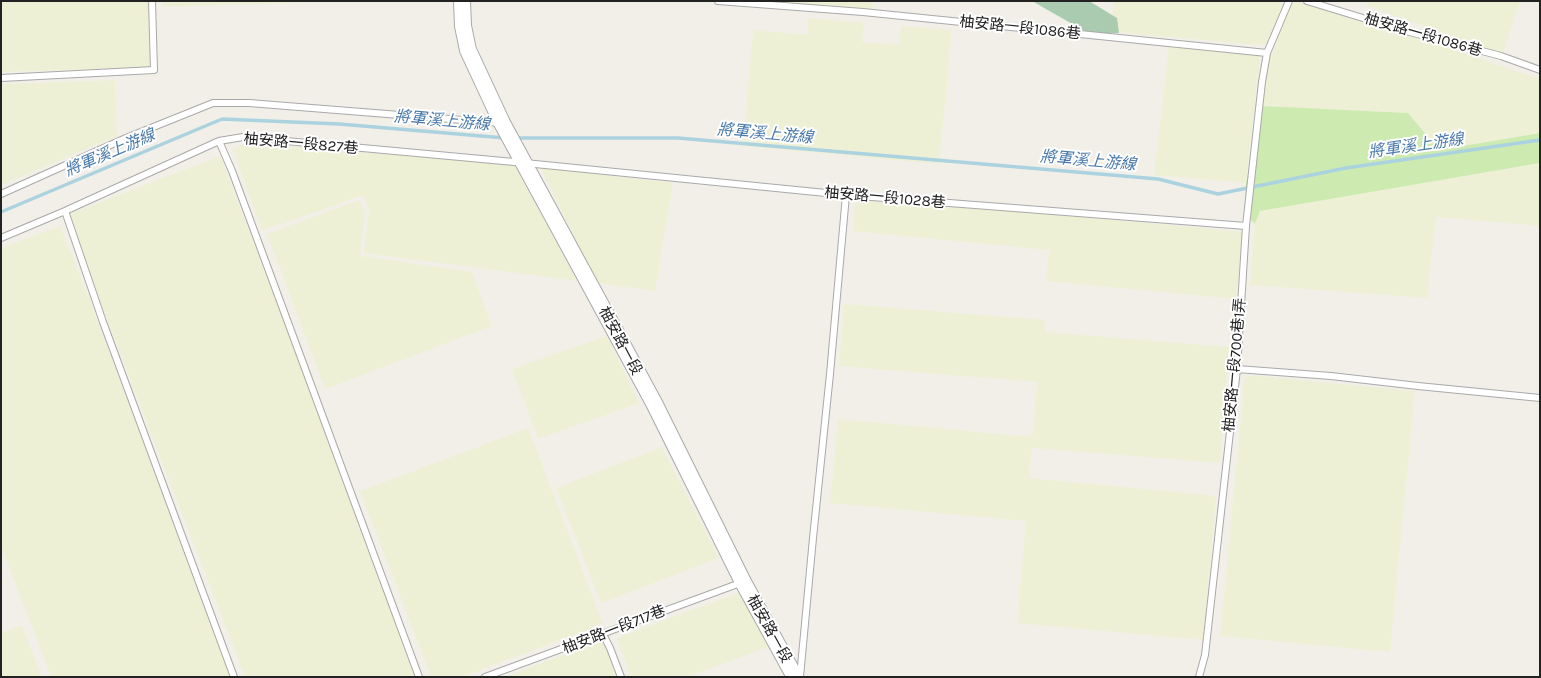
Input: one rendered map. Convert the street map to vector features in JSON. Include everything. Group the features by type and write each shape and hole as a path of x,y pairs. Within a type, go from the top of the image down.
{"street":[{"name":"柚安路一段","path":"462,1 463,26 468,50 502,123 654,403 743,582 795,677"}],"lane":[{"path":"1,78 154,70 152,1"},
{"name":"柚安路一段1086巷","path":"718,1 863,12 1267,53"},
{"path":"1267,53 1289,1"},
{"name":"柚安路一段1086巷","path":"1307,1 1402,30 1501,56 1540,70"},
{"name":"柚安路一段700巷1弄","path":"1199,677 1205,655 1237,369 1246,226 1262,82 1267,53"},
{"path":"1,194 126,138 213,103 249,103 502,123"},
{"name":"柚安路一段827巷","path":"1,238 65,211 219,141 243,138 525,163"},
{"path":"219,141 419,677"},
{"name":"柚安路一段1028巷","path":"525,163 846,195 1246,226"},
{"path":"800,677 846,195"},
{"path":"65,211 103,322 234,677"},
{"path":"1237,369 1331,376 1540,398"},
{"name":"柚安路一段717巷","path":"485,677 743,582"},
{"path":"603,634 621,677"}],"green space":[{"path":"1,1 149,1 151,67 1,72"},
{"path":"162,1 291,1 292,3 163,7"},
{"path":"762,1 873,1 872,11"},
{"path":"1032,1 1089,1 1117,18 1119,33 1088,33"},
{"path":"1113,1 1283,1 1272,36 1267,43 1260,45 1113,32"},
{"path":"1290,1 1308,1 1540,79 1540,133 1439,150 1408,113 1262,106 1268,56 1273,53"},
{"path":"1368,1 1520,1 1503,54 1367,6"},
{"path":"808,18 864,23 862,42 899,45 901,26 952,30 939,164 743,146 753,30 807,35"},
{"path":"1169,45 1260,55 1246,183 1154,175"},
{"path":"115,80 117,136 1,185 1,84"},
{"path":"1262,106 1408,113 1439,150 1540,133 1540,163 1260,211 1255,224 1245,214 1246,183"},
{"path":"245,143 514,164 577,281 364,253 369,210 363,195 262,231 233,149"},
{"path":"220,156 421,677 245,677 67,215"},
{"path":"1540,163 1540,226 1436,217 1427,298 1250,285 1255,224 1260,211"},
{"path":"540,167 673,183 655,291 597,283"},
{"path":"856,196 1243,232 1236,299 1046,281 1049,250 853,231"},
{"path":"359,200 365,213 360,256 472,272 492,326 325,389 267,234"},
{"path":"60,226 88,296 231,677 51,677 1,546 1,248"},
{"path":"844,304 1046,320 1045,332 1229,347 1220,463 1032,448 1029,478 1216,496 1203,640 1017,623 1026,521 830,503 838,419 1032,437 1037,382 839,366"},
{"path":"607,336 639,403 538,439 512,369"},
{"path":"1245,375 1415,391 1390,652 1220,636"},
{"path":"528,428 603,624 462,677 431,677 360,491"},
{"path":"662,447 719,558 601,603 556,488"},
{"path":"740,592 768,647 687,677 631,677 617,638"},
{"path":"22,625 42,677 1,677 1,633"},
{"path":"603,640 617,677 505,677"}],"waterway":[{"name":"將軍溪上游線","path":"1,212 222,119 339,124 505,138"},
{"name":"將軍溪上游線","path":"515,138 678,138 1158,179 1218,194 1346,168 1540,140"}]}
